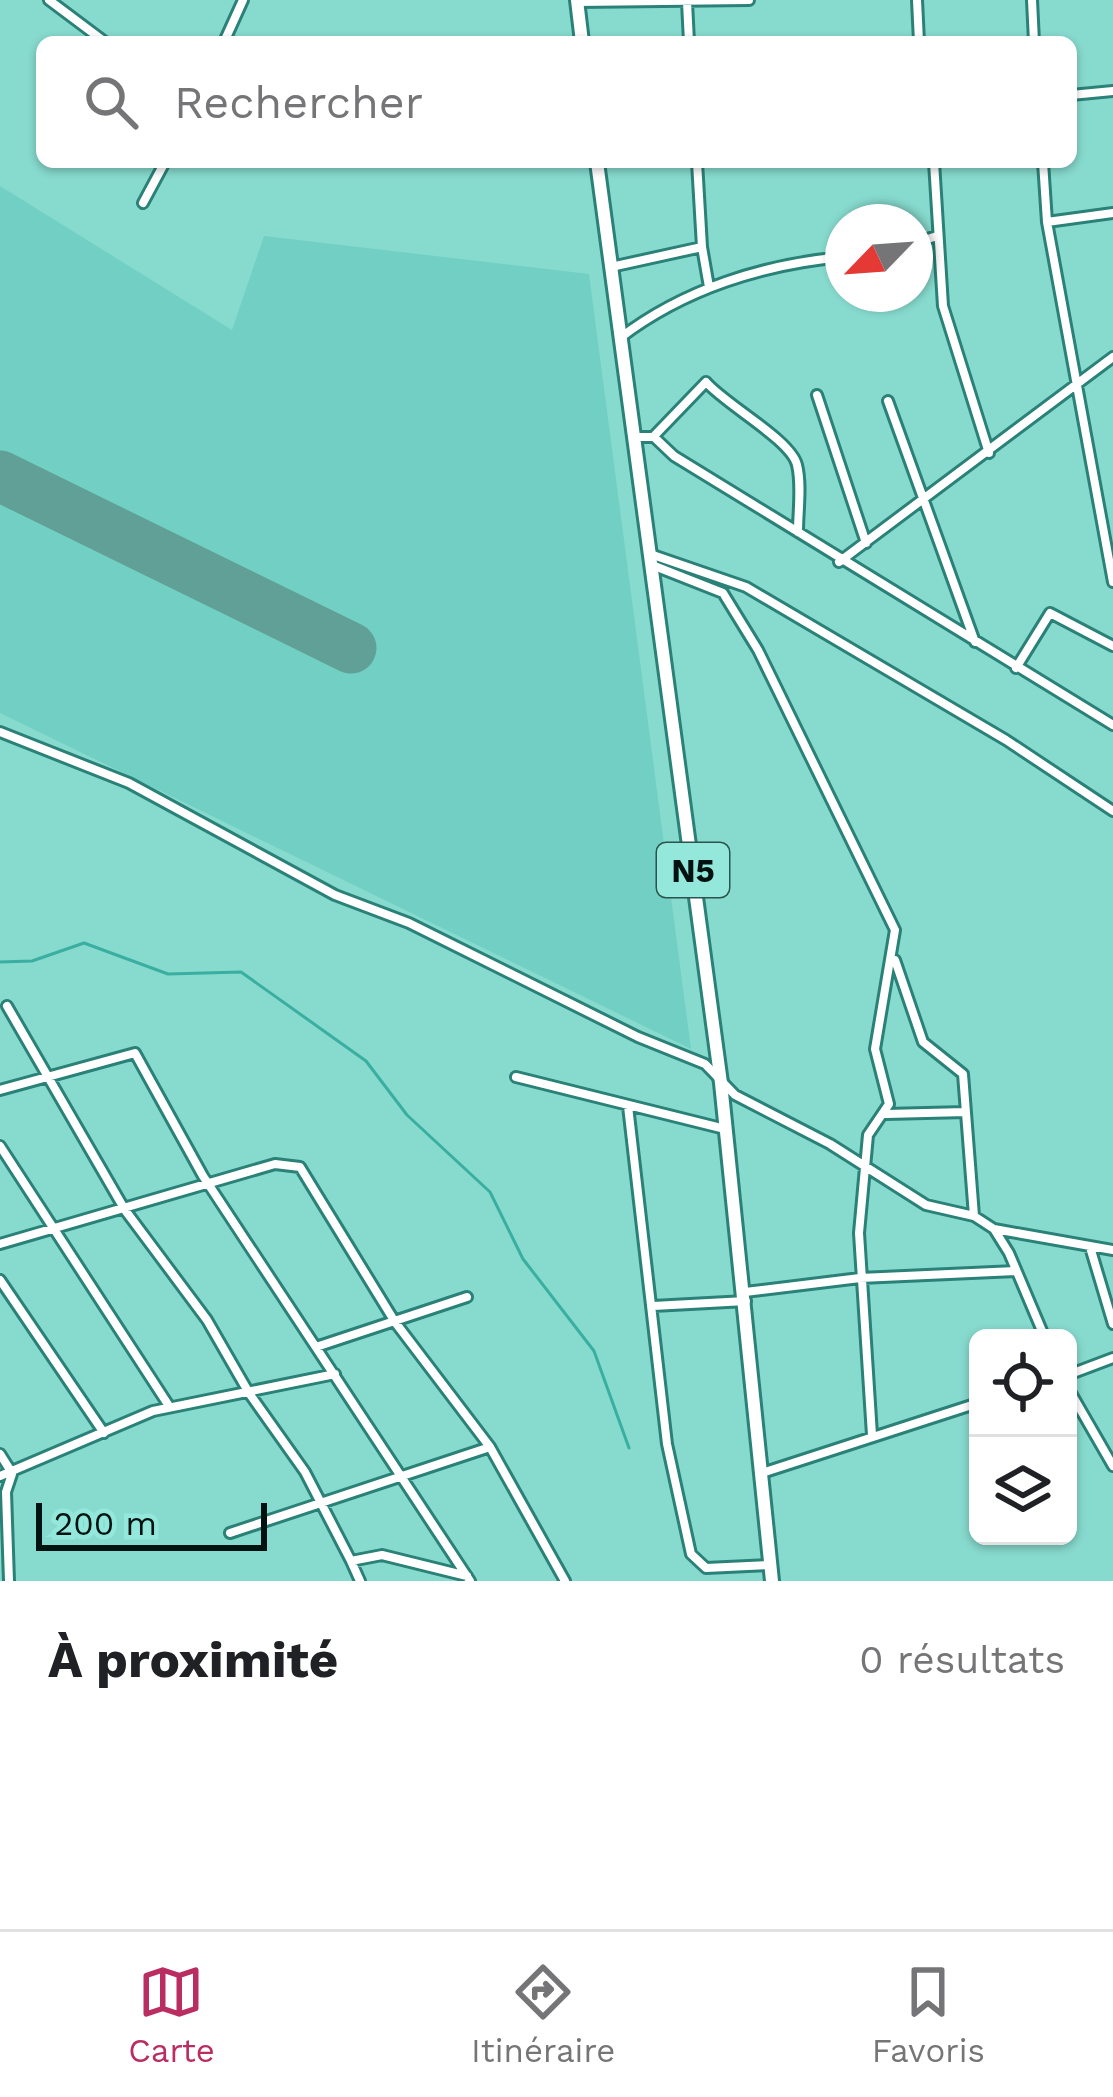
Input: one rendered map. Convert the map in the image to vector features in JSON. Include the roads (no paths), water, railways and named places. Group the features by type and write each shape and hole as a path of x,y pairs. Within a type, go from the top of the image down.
{"highway":[{"path":"578,1 581,36"},
{"name":"N5","path":"598,168 722,1083 765,1472 772,1581"}],"street":[{"path":"49,0 97,36"},
{"path":"227,36 243,0"},
{"path":"578,1 749,0"},
{"path":"917,0 920,36"},
{"path":"1032,0 1034,36"},
{"path":"687,2 689,36"},
{"path":"1077,95 1113,92"},
{"path":"142,203 162,168"},
{"path":"697,168 709,287"},
{"path":"934,168 943,306 989,454"},
{"path":"1042,168 1047,222 1113,582"},
{"path":"1047,222 1113,213"},
{"path":"933,237 937,236"},
{"path":"610,267 702,247"},
{"path":"619,339 709,287 755,272 825,260"},
{"path":"839,562 1113,357"},
{"path":"633,438 654,436 706,382 722,400 789,450 797,464 798,534"},
{"path":"817,395 866,543"},
{"path":"888,401 975,644"},
{"path":"654,436 674,456 839,562 1113,725"},
{"path":"650,559 746,587 1111,806"},
{"path":"650,559 723,593 758,650 895,930 875,1049 889,1095 886,1114 868,1135 864,1169 860,1278 872,1435"},
{"path":"1016,668 1050,613 1113,646"},
{"path":"0,732 129,783 335,895 409,923 638,1037 705,1064 722,1083 926,1205 974,1216 994,1229 1113,1250"},
{"path":"894,957 923,1042 963,1074 974,1216"},
{"path":"7,1006 125,1210 207,1320 249,1393 305,1472 360,1581"},
{"path":"0,1100 1,1089 135,1053 210,1186 469,1578"},
{"path":"516,1077 727,1130"},
{"path":"628,1106 667,1444 694,1561 706,1568 771,1565"},
{"path":"886,1114 966,1112"},
{"path":"0,1146 170,1406"},
{"path":"0,1244 275,1164 300,1167 395,1322 490,1447 565,1581"},
{"path":"994,1229 1041,1329"},
{"path":"1090,1247 1113,1324"},
{"path":"653,1306 860,1278 1016,1270"},
{"path":"0,1280 104,1434"},
{"path":"316,1347 467,1297"},
{"path":"1077,1372 1113,1358"},
{"path":"0,1479 170,1406 335,1374"},
{"path":"1077,1404 1113,1466"},
{"path":"765,1472 969,1406"},
{"path":"230,1533 490,1447"},
{"path":"0,1454 12,1473 6,1492 9,1581"},
{"path":"351,1561 382,1555 469,1578"}],"waterway":[{"path":"0,962 32,961 84,943 168,974 241,972 366,1061 407,1115 490,1192 523,1259 594,1351 629,1448"}]}
